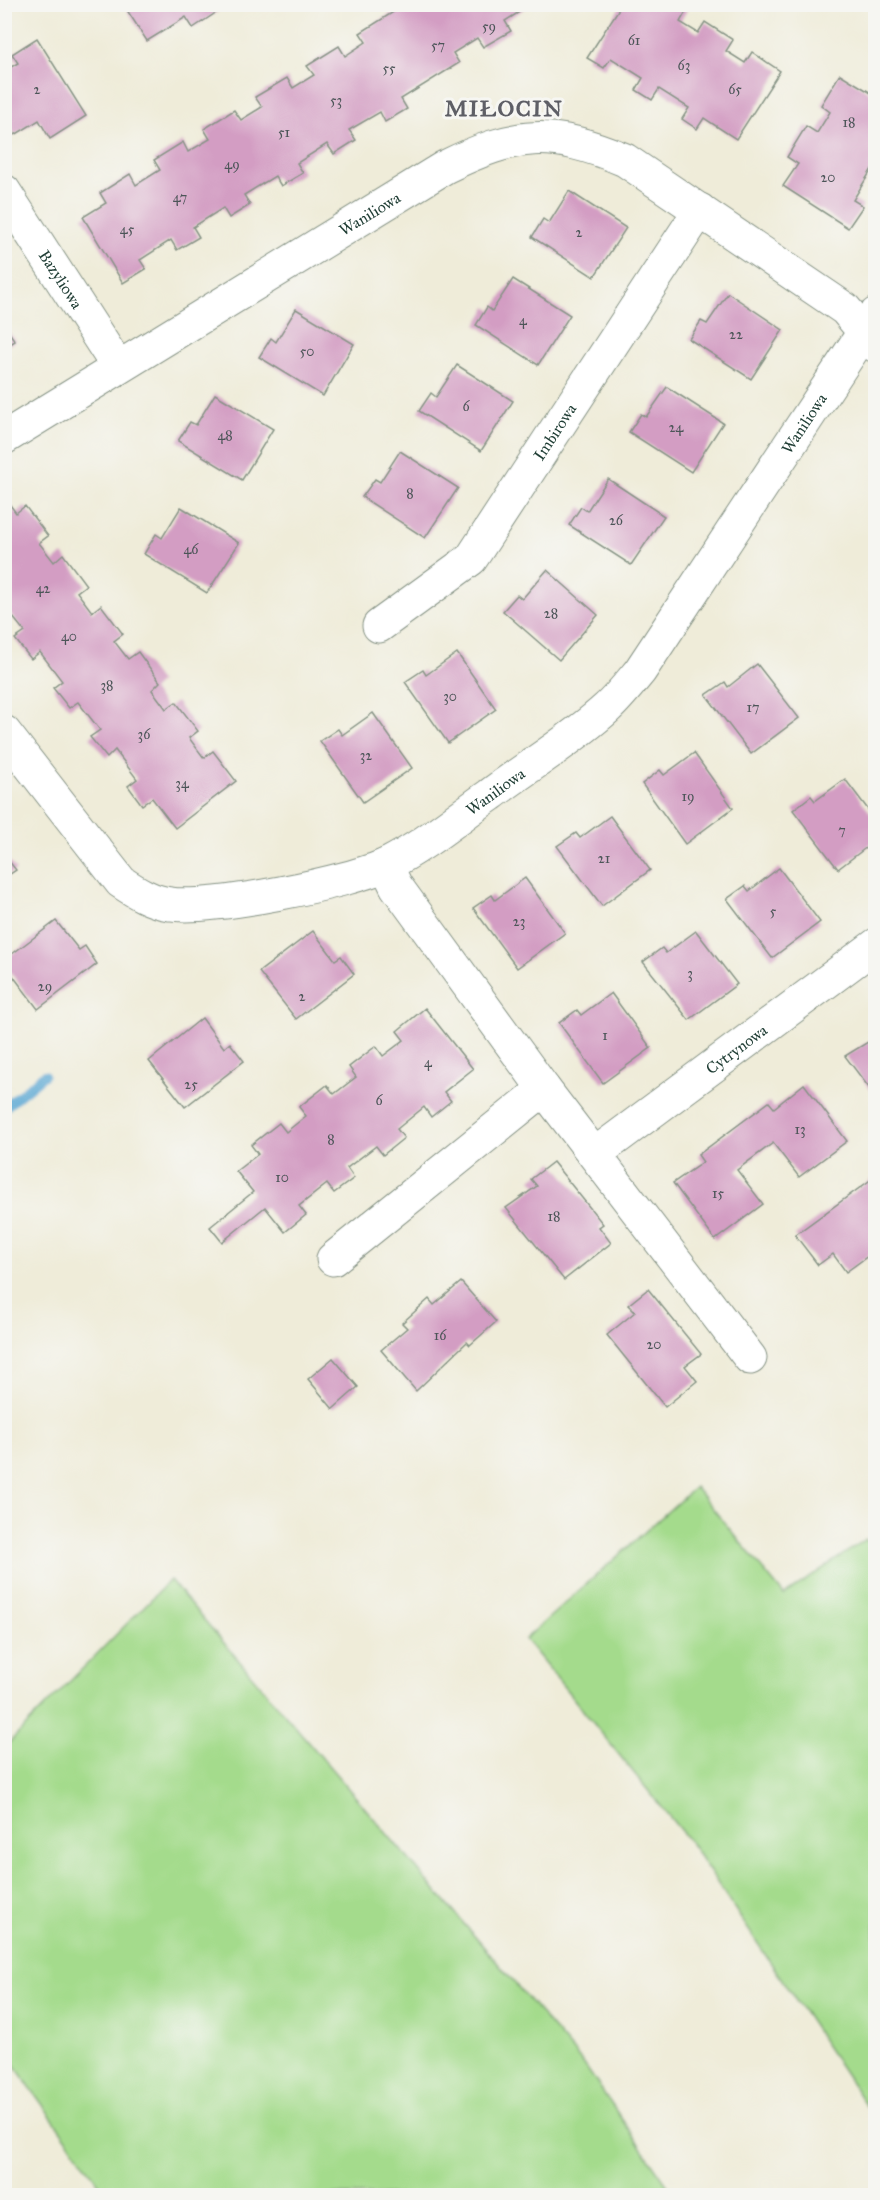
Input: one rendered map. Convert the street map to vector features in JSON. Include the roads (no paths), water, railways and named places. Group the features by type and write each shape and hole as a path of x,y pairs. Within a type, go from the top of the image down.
{"street":[{"name":"Waniliowa","path":"4,438 444,166 483,148 520,139 547,137 588,145 625,160 845,309 872,330 640,671 620,695 607,709 415,849 386,865 317,885 195,906 168,904 145,897 121,882 114,874 4,732"},
{"name":"Bazyliowa","path":"4,191 118,367"},
{"name":"Imbirowa","path":"379,626 471,559 700,210"},
{"path":"386,865 396,886 544,1089 750,1358"},
{"name":"Cytrynowa","path":"595,1154 876,945"},
{"path":"333,1259 544,1089"}],"waterway":[{"path":"4,1108 44,1075"}],"district":[{"name":"MIŁOCIN","path":"504,108"}]}
